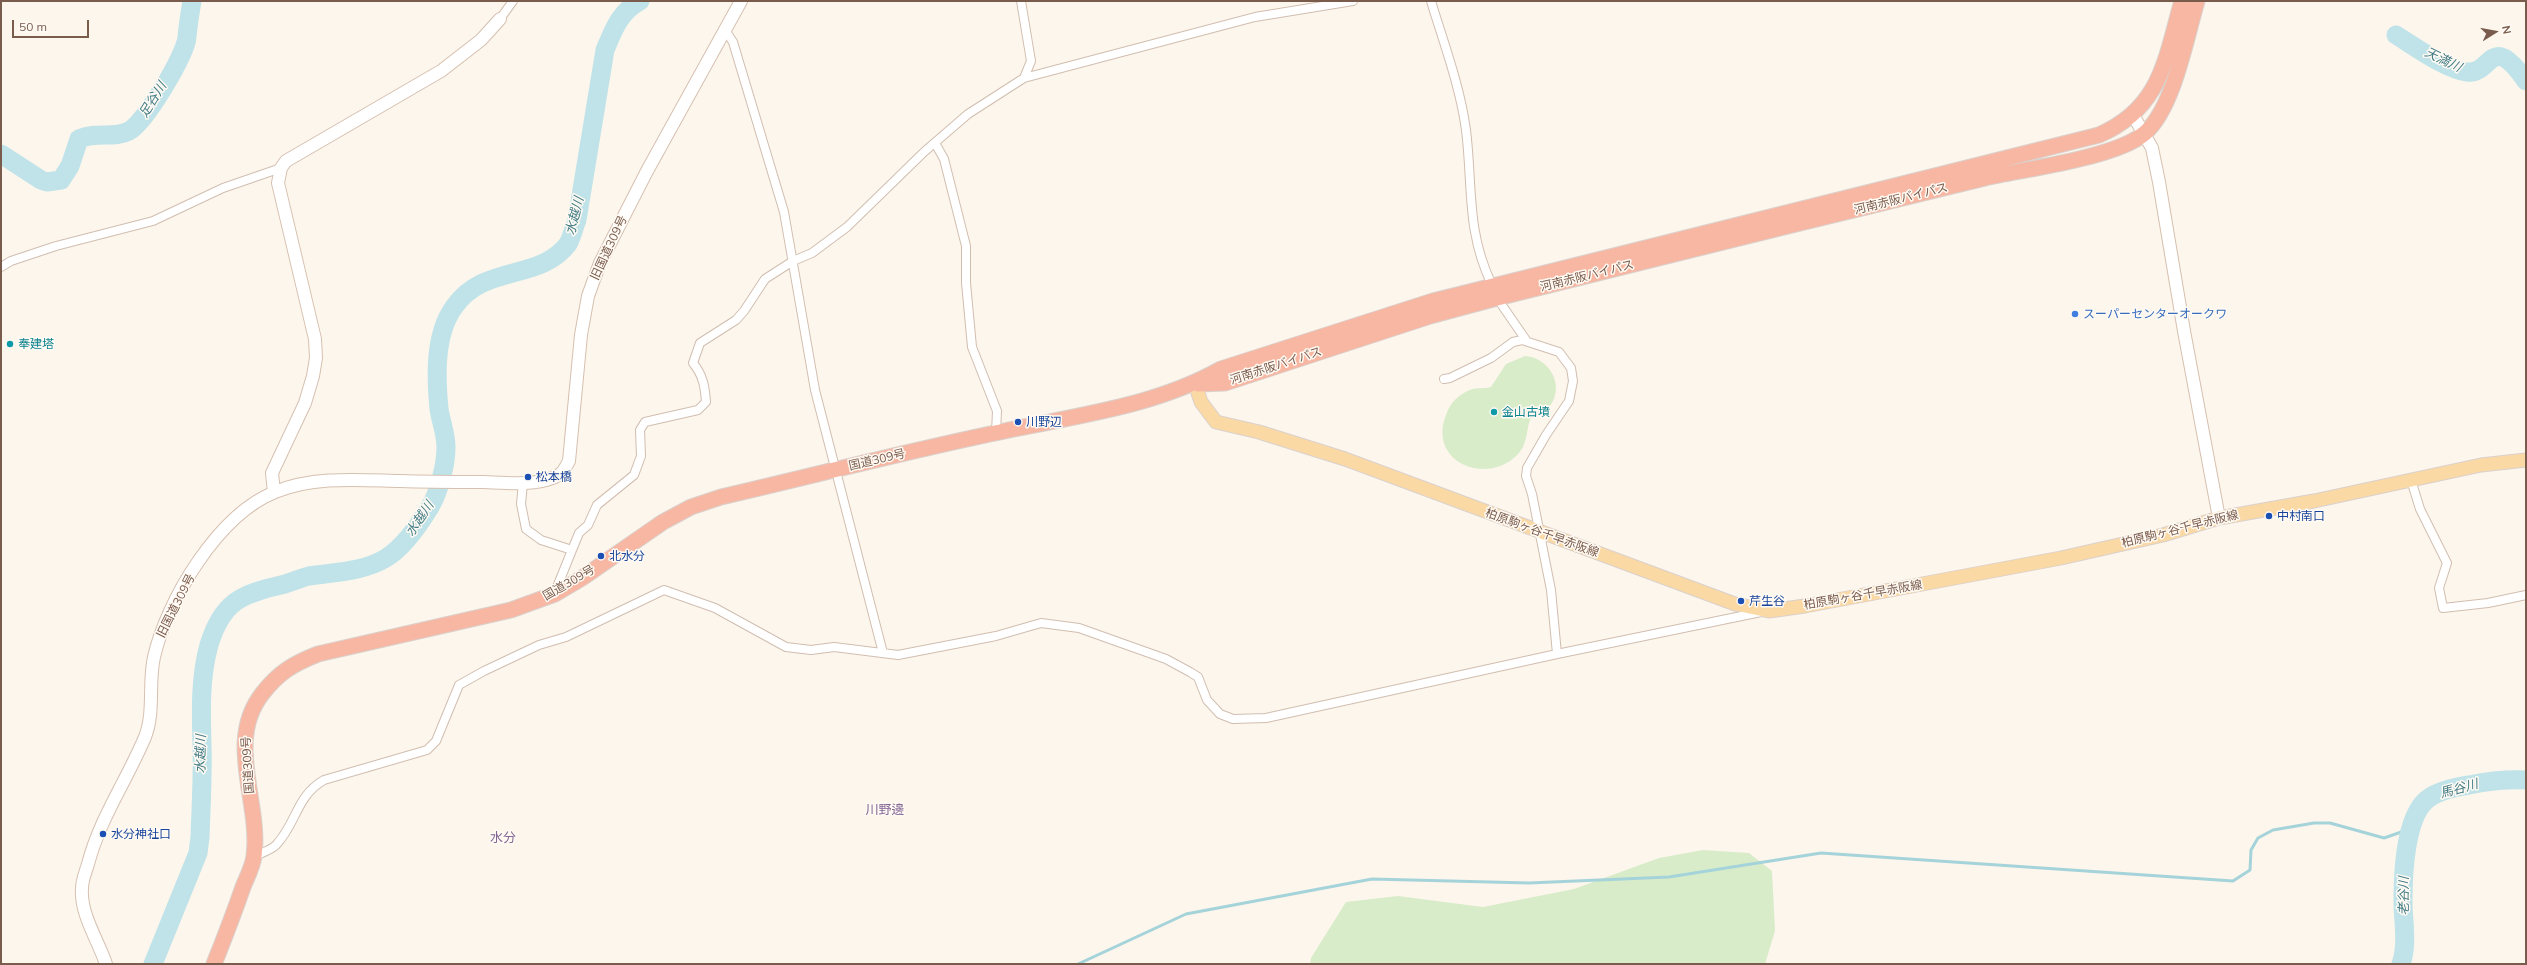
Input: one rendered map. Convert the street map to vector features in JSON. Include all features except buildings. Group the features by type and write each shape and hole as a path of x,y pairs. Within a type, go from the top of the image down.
{"highway":[{"name":"河南赤阪バイパス","path":"1195,384 1226,383 1430,316 1494,291 2099,135 2125,123 2134,115 2148,97 2158,78 2182,1"},
{"name":"河南赤阪バイパス","path":"1494,291 1987,178 2103,153 2145,132 2159,113 2176,76 2197,1"},
{"name":"国道309号","path":"214,964 254,857 255,829 246,762 246,726 254,704 272,682 291,665 318,654 511,610 555,594 582,578 637,538 691,507 721,497 996,433 1117,408 1195,384"}],"main road":[{"name":"柏原駒ヶ谷千早赤阪線","path":"1195,384 1201,402 1216,422 1259,432 1345,459 1540,533 1735,604 1769,610 1805,606 2061,558 2163,535 2219,518 2314,501 2481,465 2526,460"}],"street":[{"path":"274,492 272,473 304,403 316,358 315,339 280,197 278,183 281,168 286,161 441,71 481,40 500,19 513,1"},
{"name":"旧国道309号","path":"106,964 83,904 82,887 94,841 146,735 151,710 153,660 161,632 177,599 206,550 226,525 244,509 274,492 306,483 342,480 523,483 555,477 563,472 569,462 581,335 588,296 600,263 647,171 741,1"},
{"path":"1021,1 1031,61 1024,78"},
{"path":"555,594 579,533 588,526 597,505 634,475 641,456 640,430 645,422 698,410 706,402 706,389 700,372 693,363 700,343 736,320 744,311 765,279 793,260 812,254 847,227 935,143 968,114 1024,78 1256,17 1353,1"},
{"path":"1431,1 1460,93 1466,131 1472,222 1476,245 1494,291 1526,340"},
{"path":"725,30 733,42 768,152 784,212 815,390 883,653"},
{"path":"2134,115 2145,132 2152,148 2219,518"},
{"path":"935,143 944,159 966,246 966,283 972,347 997,411 996,433"},
{"path":"1,267 11,261 56,246 153,221 223,188 281,168"},
{"path":"1444,379 1450,378 1484,362 1513,342 1526,340 1560,352 1567,361 1573,375 1573,388 1569,401 1552,424 1526,474 1540,533 1551,590 1557,654"},
{"path":"2411,480 2420,509 2447,563 2439,588 2444,608 2488,603 2526,595"},
{"path":"523,483 521,504 526,528 541,540 572,550"},
{"path":"254,857 275,846 291,826 305,794 314,786 324,780 364,767 427,750 436,741 459,686 504,661 539,645 566,637 664,590 715,608 786,647 811,650 834,647 898,655 996,636 1041,623 1079,628 1166,659 1190,672 1198,677 1208,700 1220,714 1242,719 1266,718 1557,654 1769,610"}],"green space":[{"name":"金山古墳","path":"1525,356 1540,360 1546,365 1554,378 1556,393 1549,407 1531,417 1524,446 1518,454 1505,464 1491,468 1477,469 1463,464 1452,457 1445,446 1442,432 1446,415 1455,400 1473,389 1491,387 1506,364"},
{"path":"1703,850 1749,853 1772,871 1775,931 1765,964 1310,964 1311,958 1346,902 1398,896 1483,907 1574,889 1659,858"}],"waterway":[{"name":"足谷川","path":"1,154 41,180 47,182 61,180 70,166 79,139 129,131 145,115 164,87 180,58 187,37 192,1"},
{"name":"水越川","path":"153,964 198,853 202,779 201,707 206,657 214,630 227,609 235,602 255,592 309,576 358,569 377,563 399,548 421,521 436,494 445,462 446,442 439,409 437,370 440,343 447,318 454,307 467,293 481,284 542,264 556,256 568,244 577,220 605,50 614,29 622,16 627,10 640,1"},
{"name":"天満川","path":"2396,35 2440,62 2450,67 2467,72 2482,68 2492,58 2505,58 2514,66 2526,81"},
{"name":"馬谷川","path":"2401,964 2405,941 2403,901 2405,861 2410,831 2421,806 2433,795 2454,788 2484,782 2526,780"},
{"path":"1078,964 1186,914 1372,879 1529,883 1669,877 1821,853 2233,881 2250,870 2251,850 2258,838 2273,830 2314,823 2330,823 2384,838 2410,829"}],"place":[{"name":"スーパーセンターオークワ","path":"2075,314"},
{"name":"奉建塔","path":"10,344"},
{"name":"金山古墳","path":"1494,412"},
{"name":"川野辺","path":"1018,422"},
{"name":"松本橋","path":"528,477"},
{"name":"中村南口","path":"2269,516"},
{"name":"北水分","path":"601,556"},
{"name":"芹生谷","path":"1741,601"},
{"name":"水分神社口","path":"103,834"}],"district":[{"name":"川野邊","path":"885,810"},
{"name":"水分","path":"503,838"}],"water label":[{"name":"老谷川","path":"2404,896"}]}
